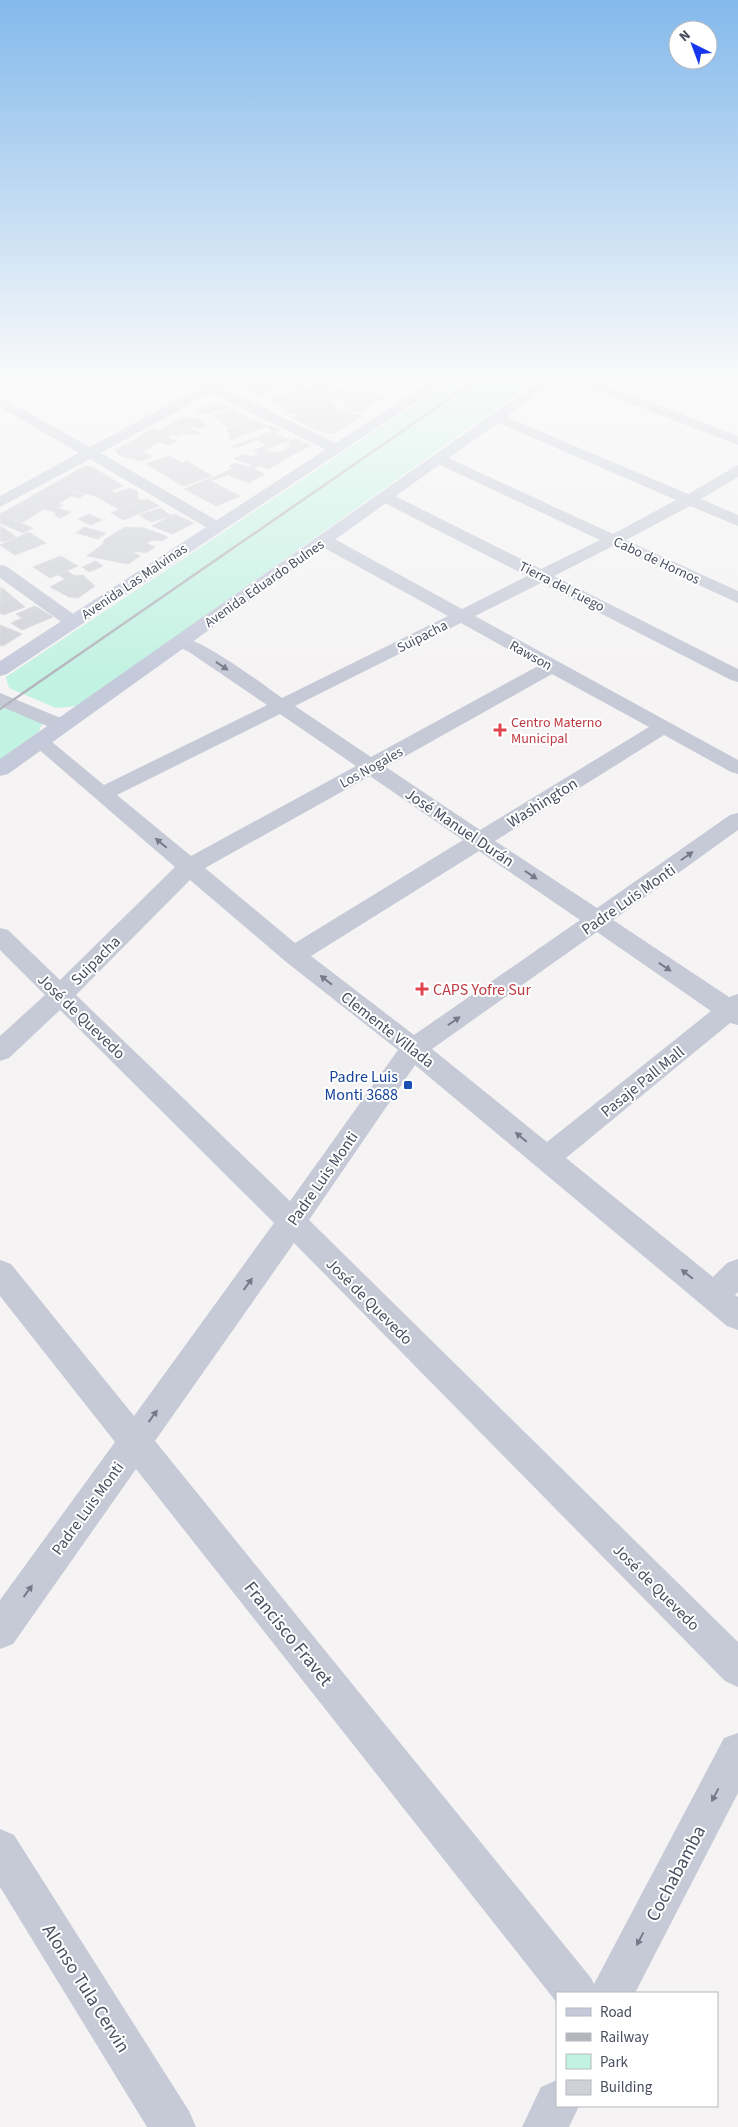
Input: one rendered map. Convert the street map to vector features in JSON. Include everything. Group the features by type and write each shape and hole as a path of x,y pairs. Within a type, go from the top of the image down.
{"main road":[{"name":"Avenida Las Malvinas","path":"0,670 215,526 290,478"},
{"name":"Avenida Eduardo Bulnes","path":"0,769 412,478"}],"street":[{"path":"0,502 44,478"},
{"path":"133,478 215,526"},
{"name":"Cabo de Hornos","path":"480,478 738,598"},
{"path":"639,478 738,521"},
{"name":"Suipacha","path":"103,794 613,540 690,500 725,478"},
{"name":"Tierra del Fuego","path":"385,497 738,676"},
{"name":"Rawson","path":"325,541 738,768"},
{"path":"0,570 72,622"},
{"name":"José Manuel Durán","path":"181,641 196,648 597,920 735,1010"},
{"name":"Los Nogales","path":"189,867 552,666"},
{"path":"0,699 61,725"},
{"name":"Washington","path":"294,955 663,727"},
{"name":"Clemente Villada","path":"39,741 294,955 414,1049 738,1316"},
{"name":"Padre Luis Monti","path":"0,1631 292,1222 400,1065 414,1049 738,820"},
{"name":"Suipacha","path":"0,1051 60,995 189,867"},
{"name":"José de Quevedo","path":"0,936 292,1222 738,1668"},
{"name":"Pasaje Pall Mall","path":"546,1158 735,1010"},
{"path":"714,1296 738,1272"},
{"name":"Francisco Fravet","path":"0,1273 575,1992"},
{"name":"Cochabamba","path":"613,1992 738,1752"},
{"name":"Alonso Tula Cervin","path":"0,1849 173,2127"},
{"path":"544,2127 556,2105"}],"green space":[{"path":"304,478 398,478 78,706 56,708 9,688 6,677"},
{"path":"0,704 43,722 36,738 0,764"}],"building":[{"path":"63,478 111,478 123,486 95,496 51,485"},
{"path":"170,478 205,478 183,486"},
{"path":"210,478 219,478 211,481 220,486 196,495 184,489"},
{"path":"237,478 257,478 249,483"},
{"path":"51,485 84,495 79,498 71,496 58,504 63,505 58,508 71,512 61,518 55,516 56,513 22,502"},
{"path":"220,486 240,496 216,506 196,495"},
{"path":"130,488 138,492 137,498 143,501 120,510 95,496 110,490 116,493"},
{"path":"147,499 159,506 123,520 111,513"},
{"path":"22,502 44,509 21,523 0,514"},
{"path":"161,508 171,516 151,522 139,515"},
{"path":"0,514 33,528 23,533 0,523"},
{"path":"89,514 102,520 91,525 78,519"},
{"path":"174,514 194,523 172,534 152,526"},
{"path":"1,526 16,537 3,542 0,541"},
{"path":"84,527 106,533 98,539 76,533"},
{"path":"125,527 145,528 168,537 163,541 153,540 146,543 155,547 146,553 133,552 140,556 128,564 87,556 103,544 104,540"},
{"path":"29,532 46,543 15,555 0,545"},
{"path":"61,556 78,566 50,578 33,567"},
{"path":"96,561 103,566 89,572 82,567"},
{"path":"67,571 75,576 83,575 95,586 78,598 69,597 50,587 65,579 57,574"},
{"path":"1,587 13,597 0,602"},
{"path":"13,597 25,607 3,615 0,613 0,602"},
{"path":"35,606 53,617 22,630 11,623 22,618 16,614"},
{"path":"0,625 22,634 3,646 0,645"}],"railway":[{"path":"0,709 334,478"}],"place":[{"name":"Centro Materno Municipal","path":"500,730"},
{"name":"CAPS Yofre Sur","path":"422,989"},
{"name":"Padre Luis Monti 3688","path":"408,1085"}]}
